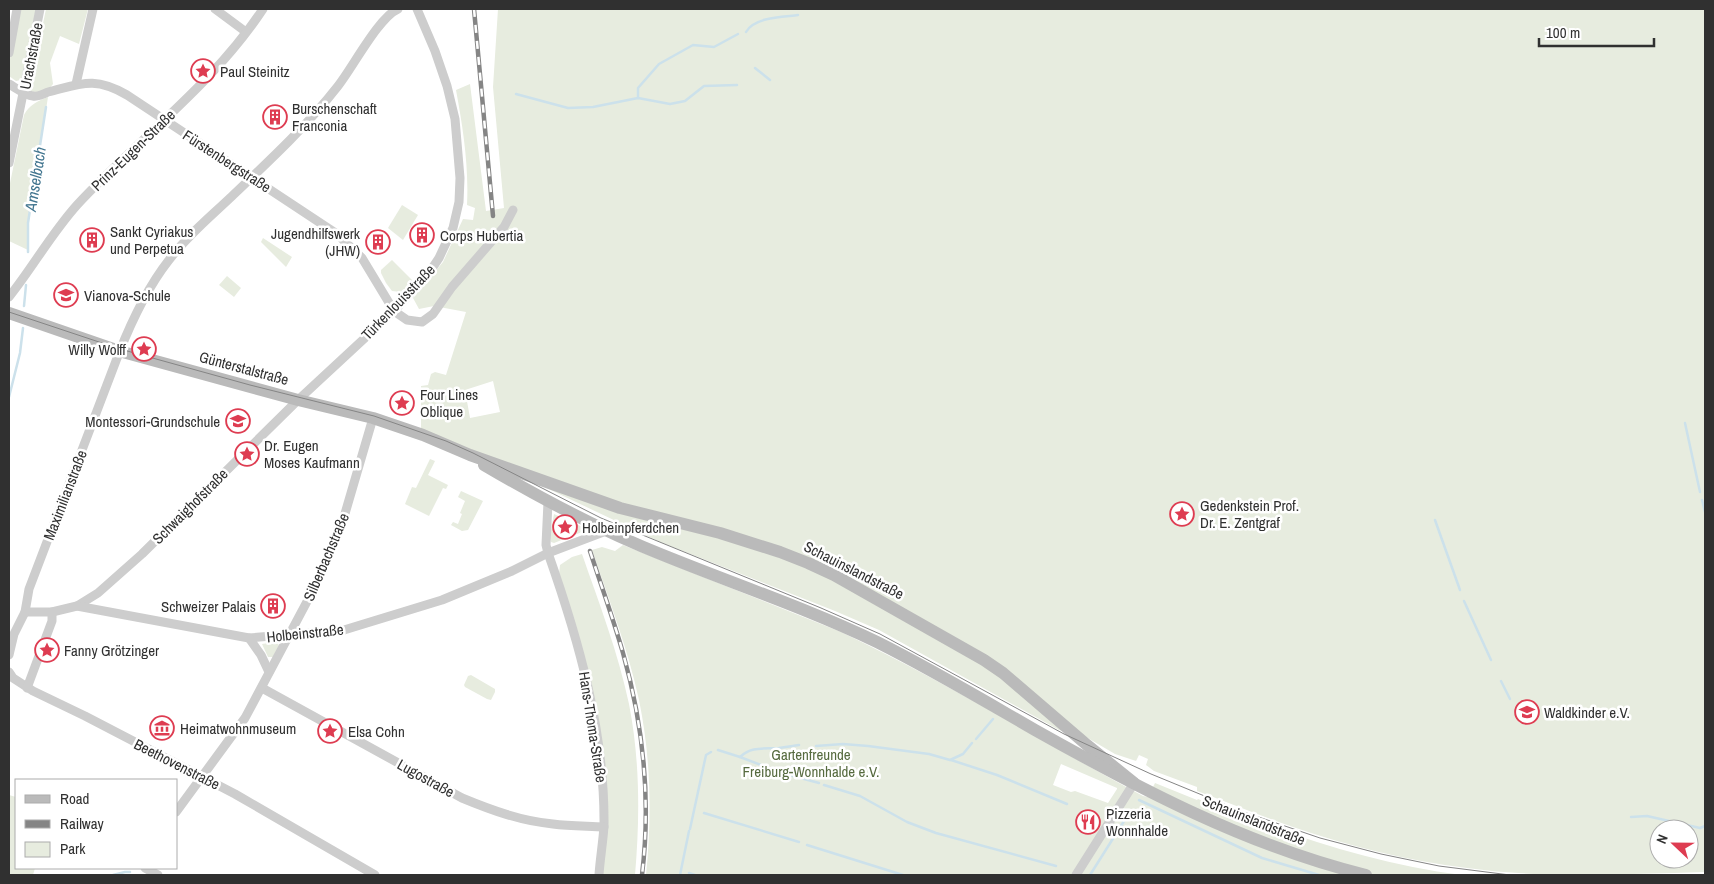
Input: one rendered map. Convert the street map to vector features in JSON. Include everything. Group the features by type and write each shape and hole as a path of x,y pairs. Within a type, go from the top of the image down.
{"main road":[{"name":"Günterstalstraße","path":"9,313 119,351 298,400 373,418 515,470"},
{"name":"Günterstalstraße","path":"470,455 548,502 606,531"},
{"name":"Schauinslandstraße","path":"515,470 620,508 755,543 808,563 984,660 1003,673 1134,782"},
{"name":"Schauinslandstraße","path":"606,531 869,638 1202,818 1258,841 1332,866 1366,875"},
{"path":"1049,737 1062,736 1066,727"}],"street":[{"name":"Urachstraße","path":"9,53 17,9"},
{"name":"Urachstraße","path":"9,163 40,9"},
{"path":"76,84 93,9"},
{"path":"216,9 246,32"},
{"name":"Prinz-Eugen-Straße","path":"9,297 43,248 78,204 219,65 263,9"},
{"name":"Maximilianstraße","path":"9,655 12,633 25,612 33,580 131,322 169,260 192,234 306,125 350,70 381,22 398,9"},
{"name":"Türkenlouisstraße","path":"298,400 394,311 427,276 439,258 453,228 460,190 455,119 447,86 417,9"},
{"path":"9,84 23,93"},
{"name":"Fürstenbergstraße","path":"23,93 35,96 76,84 106,84 126,95 337,234 362,258 373,273 394,311"},
{"path":"394,311 414,322 422,322 428,319 452,287 504,227 513,210"},
{"name":"Schwaighofstraße","path":"77,606 98,593 142,554 298,400"},
{"name":"Silberbachstraße","path":"178,809 245,718 320,579 344,517 373,418"},
{"path":"548,502 546,545 548,554"},
{"name":"Holbeinstraße","path":"25,612 52,612 77,606 249,638 344,630 417,608 493,579 548,554 606,531"},
{"name":"Hans-Thoma-Straße","path":"548,554 583,662 593,706 602,771 604,827 599,875"},
{"path":"27,688 52,621 52,612"},
{"path":"249,638 261,655 269,672"},
{"name":"Beethovenstraße","path":"9,672 13,678 27,688 235,794 375,875"},
{"name":"Lugostraße","path":"262,688 470,801 507,815 530,821 604,827"},
{"path":"1076,875 1134,782"},
{"path":"143,871 158,875"}],"green space":[{"path":"20,9 36,9 21,80 16,81 9,76 9,64"},
{"path":"46,9 88,9 79,44 60,36 50,63 53,84 49,89 35,93 30,90 28,85 29,79 32,77"},
{"path":"498,9 1705,9 1705,872 1556,875 1497,871 1445,865 1401,857 1293,827 1197,791 1197,787 1154,771 1146,765 1148,759 1139,755 1136,761 1115,754 1086,737 1059,730 879,630 660,542 515,473 421,431 421,386 428,385 431,374 435,372 446,375 466,312 434,306 419,309 413,298 443,262 463,219 473,220 475,208 467,205 465,147 456,90 470,84 486,211 504,208 493,87","holes":["493,381 500,412 470,418 465,390"]},
{"path":"48,97 28,223 28,250 9,241 9,188 24,115 31,106"},
{"path":"402,205 418,215 403,240 388,228"},
{"path":"263,238 292,257 286,267 261,242"},
{"path":"392,260 414,282 401,292 392,291 381,273 381,270"},
{"path":"227,276 241,288 234,297 219,285"},
{"path":"430,459 435,461 428,475 448,485 446,489 443,488 429,516 405,504 412,487 416,488"},
{"path":"461,491 483,501 468,530 462,531 451,525 453,522 458,524 462,514 460,513 465,501 458,497"},
{"path":"554,514 587,530 554,543 551,542 550,535"},
{"name":"Gartenfreunde Freiburg-Wonnhalde e.V.","path":"623,545 841,632 956,691 1143,796 1148,797 1155,783 1263,824 1361,855 1428,870 1462,875 646,875 650,809 643,722 629,662 592,550 602,547 615,551","holes":["1061,764 1117,788 1108,803 1053,785"]},
{"path":"582,554 608,628 633,725 638,789 635,875 602,875 605,770 559,574 560,565 572,557"},
{"path":"276,642 279,645 273,657 268,657 262,644"},
{"path":"471,675 495,689 491,700 465,687 468,676"},
{"path":"9,795 15,797 15,869 35,869 33,875 9,875"}],"waterway":[{"path":"746,32 755,23 777,17 798,15"},
{"path":"638,98 638,88 659,64 693,45 714,47 738,34"},
{"path":"755,68 770,80"},
{"path":"516,94 568,108 593,107 638,98 670,104 685,101 704,86 737,85"},
{"name":"Amselbach","path":"28,252 28,223 46,107"},
{"name":"Amselbach","path":"24,306 26,285"},
{"name":"Amselbach","path":"9,397 20,353 23,328"},
{"path":"1685,423 1700,492"},
{"path":"1702,500 1705,512"},
{"path":"1435,520 1460,590"},
{"path":"1464,601 1491,660"},
{"path":"1501,681 1510,699"},
{"path":"976,739 993,719"},
{"path":"816,746 843,744 868,746 929,754 950,760 963,754 972,743"},
{"path":"718,750 740,757 744,753 753,750 799,745"},
{"path":"690,829 706,755 711,752"},
{"path":"740,757 782,773 819,783"},
{"path":"951,760 997,775 1067,804"},
{"path":"824,785 860,796 907,822 936,833 1056,866"},
{"path":"1139,800 1262,858 1319,875"},
{"path":"1090,875 1131,810"},
{"path":"704,813 799,842"},
{"path":"1631,817 1647,816 1700,828 1705,826"},
{"path":"680,875 689,831"},
{"path":"807,845 903,875"},
{"path":"113,875 130,872"},
{"path":"689,873 695,875"}],"tram line":[{"path":"9,312 120,349 250,385 374,416 446,441 601,518 880,634 1064,734 1151,774 1241,811 1320,838 1381,854 1439,866 1510,875"},
{"path":"1688,875 1705,875"}],"railway":[{"path":"474,9 493,216"},
{"path":"590,551 623,653 636,707 645,791 646,819 642,875"}],"place":[{"name":"Paul Steinitz","path":"203,71"},
{"name":"Burschenschaft Franconia","path":"275,117"},
{"name":"Corps Hubertia","path":"422,235"},
{"name":"Sankt Cyriakus und Perpetua","path":"92,240"},
{"name":"Jugendhilfswerk (JHW)","path":"378,242"},
{"name":"Vianova-Schule","path":"66,295"},
{"name":"Willy Wolff","path":"144,349"},
{"name":"Four Lines Oblique","path":"402,403"},
{"name":"Montessori-Grundschule","path":"238,421"},
{"name":"Dr. Eugen Moses Kaufmann","path":"247,454"},
{"name":"Gedenkstein Prof. Dr. E. Zentgraf","path":"1182,514"},
{"name":"Holbeinpferdchen","path":"565,527"},
{"name":"Schweizer Palais","path":"273,606"},
{"name":"Fanny Grötzinger","path":"47,650"},
{"name":"Waldkinder e.V.","path":"1527,712"},
{"name":"Heimatwohnmuseum","path":"162,728"},
{"name":"Elsa Cohn","path":"330,731"},
{"name":"Pizzeria Wonnhalde","path":"1088,822"}]}
